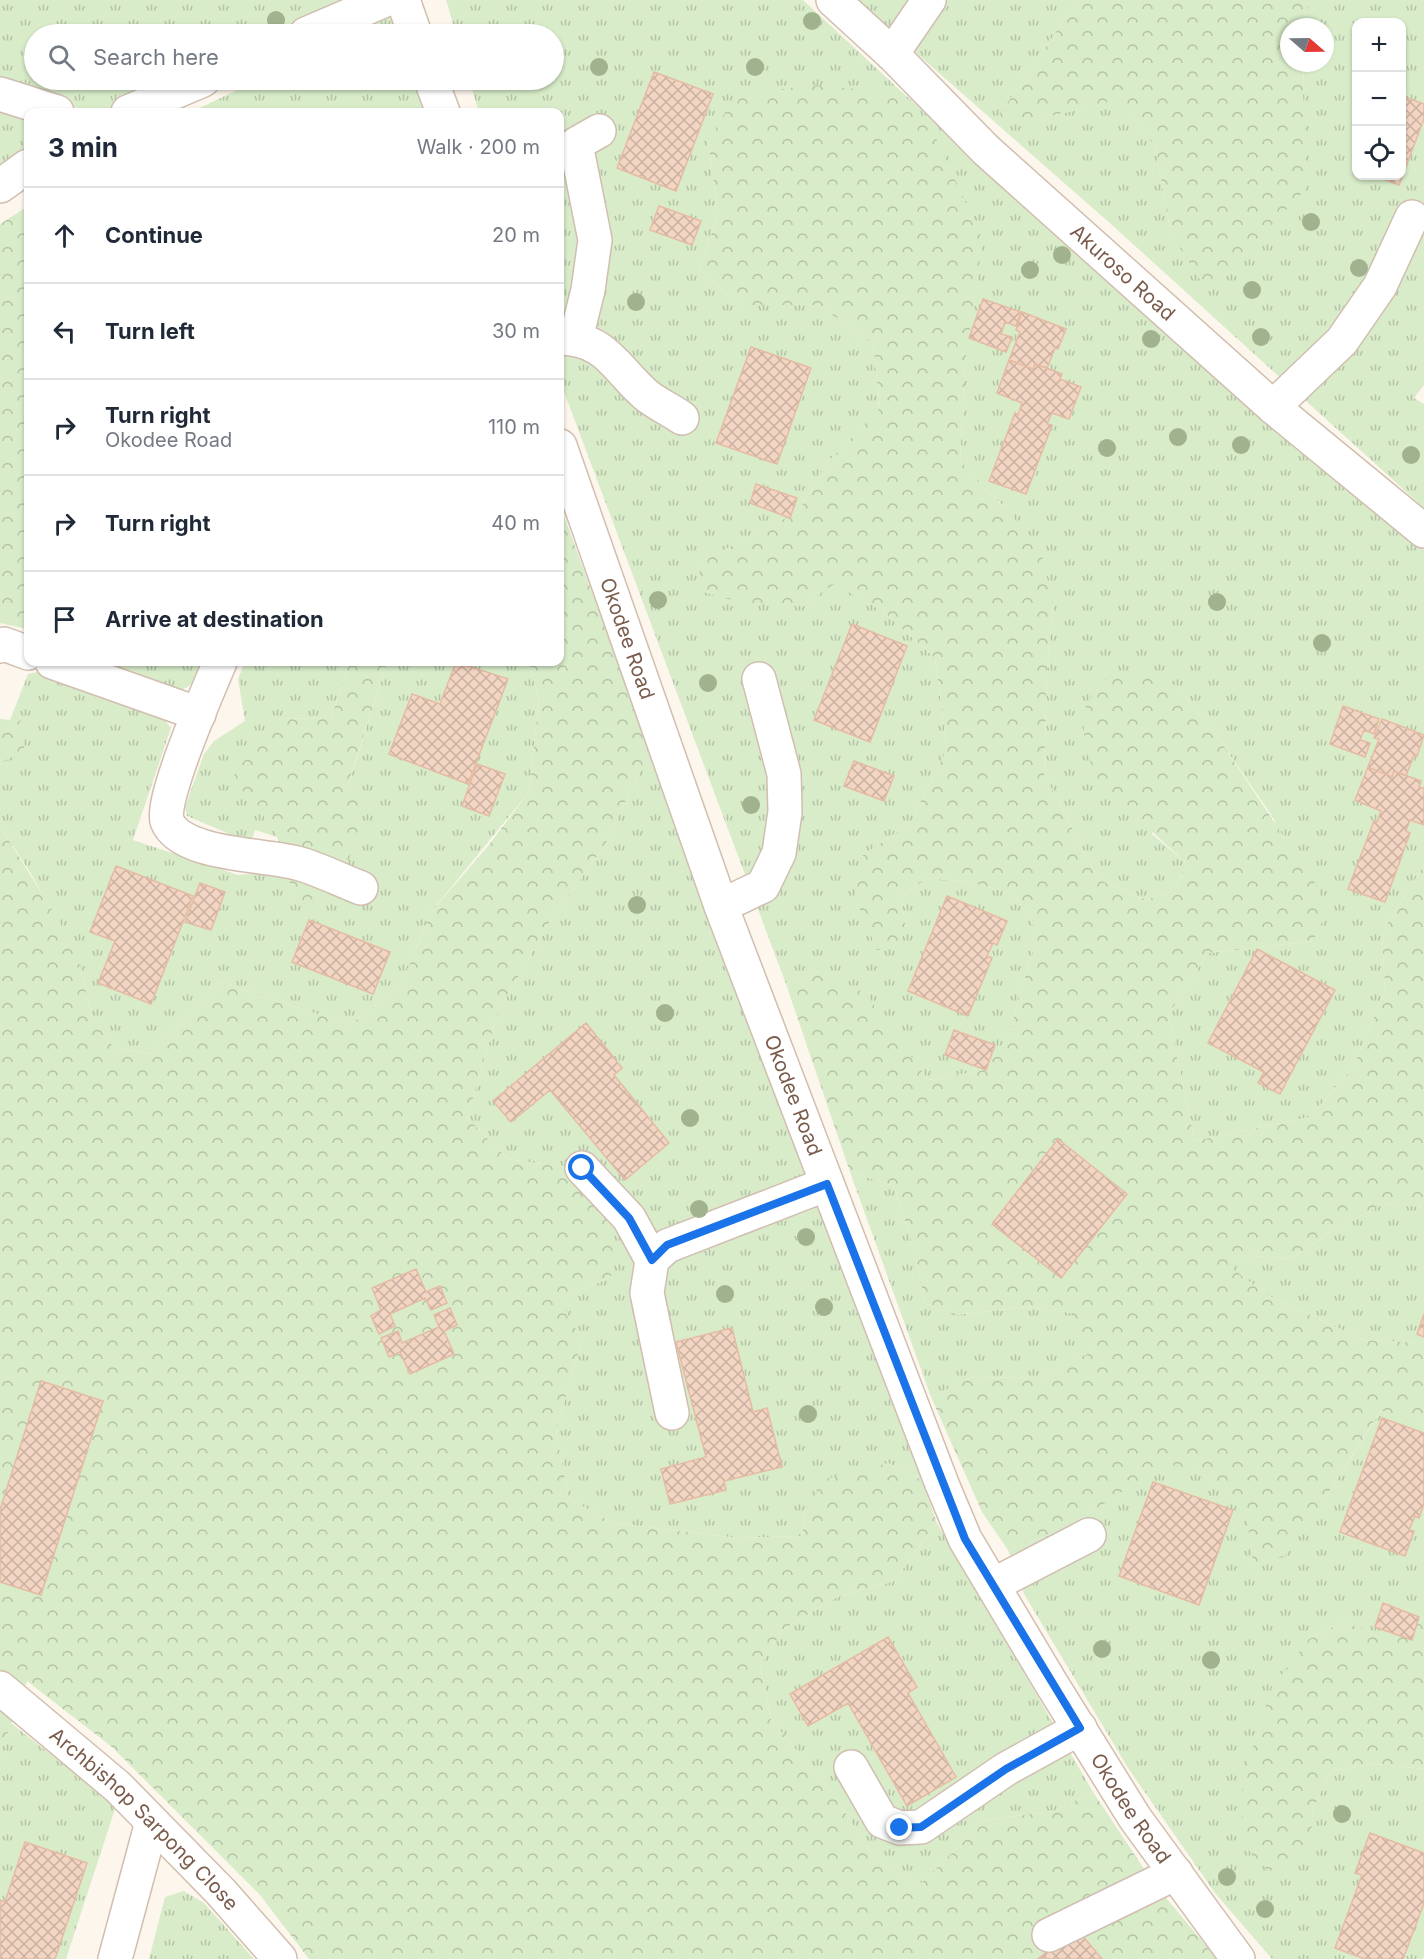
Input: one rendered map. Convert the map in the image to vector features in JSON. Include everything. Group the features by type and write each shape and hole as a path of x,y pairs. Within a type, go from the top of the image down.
{"street":[{"path":"329,24 385,0"},
{"path":"403,0 411,24"},
{"name":"Akuroso Road","path":"833,0 892,54 986,150 1273,406 1424,531"},
{"path":"892,54 929,0"},
{"path":"137,108 180,90"},
{"path":"435,90 442,108"},
{"path":"0,94 44,108"},
{"path":"598,131 576,144 595,240 588,290 568,338 598,346 647,395 682,418"},
{"path":"0,186 24,169"},
{"path":"1273,406 1342,341 1380,286 1412,217"},
{"name":"Okodee Road","path":"564,457 721,906 965,1539 1135,1818 1239,1959"},
{"path":"0,646 4,644 24,652"},
{"path":"63,666 200,714"},
{"path":"218,666 170,790 166,819 176,835 204,847 297,863 361,888"},
{"path":"721,906 763,886 779,854 785,812 784,774 759,679"},
{"path":"582,1168 629,1218 652,1260"},
{"path":"672,1413 647,1293 652,1260 667,1245 827,1184"},
{"path":"993,1585 1089,1535"},
{"name":"Archbishop Sarpong Close","path":"0,1688 118,1787 221,1892 280,1959"},
{"path":"850,1767 882,1821 900,1828 921,1827 1006,1769 1080,1728"},
{"path":"116,1959 152,1822"},
{"path":"1049,1935 1176,1873"}],"green space":[{"path":"0,0 340,0 291,24 24,24 24,90 159,90 109,108 79,108 0,83"},
{"path":"446,0 803,0 903,93 1424,550 1424,865 1382,933 1385,991 1353,1067 1310,1117 1195,1141 1168,1015 1208,953 1313,941 1274,819 1219,739 1177,686 1152,834 1186,863 1174,891 1146,900 1099,880 1044,774 1047,673 1053,604 1003,506 960,462 965,362 708,141 718,214 700,270 739,305 818,305 873,343 880,409 827,463 798,512 699,563 802,606 834,583 884,612 935,658 947,749 911,822 862,856 906,928 901,897 927,878 969,882 1014,894 1038,932 1009,1034 985,1070 928,1080 899,1041 819,971 786,984 564,392 564,108 478,108 472,90 564,90 564,24 453,24"},
{"path":"856,0 1078,0 996,120 1055,115 1117,99 1155,146 1171,234 1303,91 1304,72 1334,72 1334,18 1307,18 1308,0 1424,0 1424,385 1414,398 1424,404 1424,508 1112,225"},
{"path":"1078,0 1308,0 1307,18 1280,18 1280,72 1304,72 1307,188 1208,292 1171,234 1155,146 1117,100 1055,115 995,121"},
{"path":"392,13 396,24 369,24"},
{"path":"811,85 903,93 935,136 983,240 965,362 960,461 1040,546 1053,604 1047,673 1044,774 1099,880 1146,900 1174,891 1186,863 1099,783 1085,749 1083,712 1100,681 1142,671 1177,686 1219,739 1318,888 1325,916 1313,941 1208,953 1168,1015 1195,1141 1310,1117 1353,1067 1385,991 1382,933 1424,865 1424,1207 1383,1204 1336,1229 1291,1259 1242,1255 1233,1269 1267,1295 1364,1340 1424,1343 1424,1426 1381,1410 1321,1505 1284,1557 1253,1563 1245,1506 1210,1477 1168,1462 1067,1528 1008,1550 982,1512 931,1397 972,1377 1040,1378 1094,1351 1071,1313 1028,1307 953,1315 925,1303 915,1253 894,1186 850,1172 786,984 819,971 866,994 928,1080 985,1070 1009,1034 1038,932 1014,894 969,882 927,878 901,897 906,928 899,948 877,950 855,898 862,856 911,822 947,749 935,658 884,612 834,584 802,606 740,602 702,592 698,563 798,512 827,463 880,408 873,343 818,305 739,305 700,270 718,214 708,141 735,96"},
{"path":"237,90 420,90 426,108 199,108"},
{"path":"0,111 24,120 24,151 0,166"},
{"path":"24,209 24,628 0,623 0,224"},
{"path":"564,516 650,750 605,845 550,921 498,1012 467,1118 508,1159 563,1167 614,1229 611,1277 560,1300 582,1340 556,1432 569,1499 613,1523 737,1538 802,1536 806,1510 825,1479 888,1463 922,1480 937,1523 894,1581 837,1597 784,1629 760,1665 771,1720 832,1792 873,1856 917,1887 986,1820 1054,1811 1093,1792 1152,1881 1217,1959 309,1959 260,1895 112,1747 27,1681 0,1753 0,826 60,923 79,964 92,1016 114,1048 153,1054 221,982 350,1025 401,985 431,912 488,846 529,792 539,699 530,666 564,666"},
{"path":"107,666 205,666 191,684 183,689 175,690"},
{"path":"243,666 348,666 331,719 275,718 275,830 277,837 255,830 251,843 187,816 185,807 204,754 214,741 245,721 238,679"},
{"path":"348,666 386,666 348,785 368,799 341,884 297,907 275,830 232,778 275,718 331,719"},
{"path":"386,666 530,666 539,699 529,792 431,912 401,985 350,1025 221,982 153,1054 114,1048 92,1016 79,964 33,877 0,826 0,764 24,749 24,721 10,720 28,674 37,672 163,718 171,728 133,840 238,875 287,871 297,907 348,786"},
{"path":"0,719 24,721 24,750 0,764"},
{"path":"650,750 922,1480 888,1463 806,1510 802,1536 737,1538 613,1523 569,1499 556,1432 582,1340 559,1300 611,1277 563,1167 508,1159 467,1118 498,1012 550,921 605,845"},
{"path":"850,1172 894,1186 915,1253 925,1303 954,1315 1028,1307 1072,1313 1095,1351 1040,1378 972,1377 931,1397"},
{"path":"1383,1204 1424,1207 1424,1343 1364,1340 1267,1295 1232,1269 1242,1255 1291,1259 1336,1229"},
{"path":"1382,1409 1424,1426 1424,1618 1419,1619 1397,1641 1343,1622 1309,1639 1309,1846 1313,1810 1330,1771 1378,1764 1424,1769 1424,1957 1422,1959 1272,1959 1215,1893 1128,1768 1024,1594 1008,1550 1067,1528 1168,1461 1210,1477 1246,1506 1254,1563 1321,1505"},
{"path":"937,1523 1093,1792 1054,1811 986,1820 917,1887 873,1856 832,1792 771,1720 760,1665 784,1629 837,1597 894,1581"},
{"path":"1424,1618 1424,1769 1378,1764 1330,1771 1313,1810 1310,1846 1268,1871 1242,1843 1242,1781 1272,1687 1309,1639 1343,1622 1397,1640 1419,1619"},
{"path":"11,1723 116,1806 66,1959 0,1959 0,1753"},
{"path":"184,1891 204,1903 254,1959 149,1959 165,1897"}],"building":[{"path":"654,72 713,94 676,191 617,168"},
{"path":"1406,97 1424,104 1424,119 1406,167"},
{"path":"1386,180 1401,180 1399,185"},
{"path":"659,206 701,221 692,245 650,230"},
{"path":"983,299 1021,312 1016,326 1005,322 1001,334 1012,337 1006,352 969,338"},
{"path":"1022,312 1066,329 1047,368 1035,364 1033,369 1009,360 1020,332 1016,330"},
{"path":"751,347 811,368 777,464 716,443"},
{"path":"1009,360 1033,369 1035,364 1062,374 1060,379 1081,387 1069,419 1052,413 1047,424 1052,425 1026,494 989,481 1015,413 1018,415 1022,403 997,393"},
{"path":"756,484 797,498 790,518 750,503"},
{"path":"852,624 907,646 870,742 814,720"},
{"path":"454,666 468,666 508,679 468,784 389,754 412,694 440,704"},
{"path":"1343,706 1379,719 1374,734 1364,730 1360,740 1370,743 1365,757 1330,744"},
{"path":"1382,719 1424,735 1417,756 1414,755 1406,776 1394,771 1392,777 1368,767 1379,739 1374,738"},
{"path":"854,761 894,776 884,801 844,786"},
{"path":"477,764 505,774 489,816 462,806"},
{"path":"1368,767 1392,777 1394,771 1421,781 1419,787 1424,788 1424,825 1410,820 1406,831 1410,833 1385,902 1348,889 1374,821 1377,822 1381,811 1355,800"},
{"path":"116,866 193,896 151,1004 98,983 115,941 90,932"},
{"path":"200,883 225,892 211,930 185,922"},
{"path":"947,896 1007,921 997,945 993,943 987,956 992,958 968,1016 908,991"},
{"path":"309,920 390,952 373,994 292,962"},
{"path":"1257,949 1335,990 1280,1094 1258,1083 1264,1072 1208,1043"},
{"path":"586,1023 622,1068 614,1075 669,1143 625,1180 550,1090 511,1122 493,1101"},
{"path":"954,1030 995,1045 986,1070 945,1055"},
{"path":"1058,1139 1127,1194 1061,1278 992,1224"},
{"path":"416,1269 426,1292 440,1286 447,1303 431,1310 425,1298 390,1314 395,1326 379,1334 371,1316 381,1310 372,1288"},
{"path":"450,1308 457,1325 444,1331 454,1354 410,1374 400,1352 389,1357 381,1338 398,1331 402,1343 439,1327 434,1315"},
{"path":"1424,1314 1424,1337 1417,1334"},
{"path":"732,1328 753,1412 767,1408 782,1467 724,1481 726,1490 670,1504 661,1469 706,1457 676,1342"},
{"path":"41,1381 103,1401 41,1595 0,1582 0,1510"},
{"path":"1382,1418 1424,1433 1424,1504 1419,1518 1415,1516 1409,1530 1414,1531 1405,1556 1340,1532"},
{"path":"1153,1482 1233,1510 1199,1605 1119,1576"},
{"path":"1383,1603 1419,1617 1412,1640 1375,1627"},
{"path":"888,1637 917,1687 908,1693 956,1777 907,1806 848,1703 808,1726 790,1694"},
{"path":"1370,1833 1424,1853 1424,1903 1403,1959 1365,1959 1335,1948 1362,1875 1355,1873"},
{"path":"25,1842 87,1863 55,1959 0,1959 0,1900 5,1902"},
{"path":"1076,1928 1102,1959 1038,1959"}],"route":[{"path":"582,1168 629,1218 652,1260 667,1245 827,1184 965,1539 1080,1728 1006,1769 921,1827 900,1828"}]}
